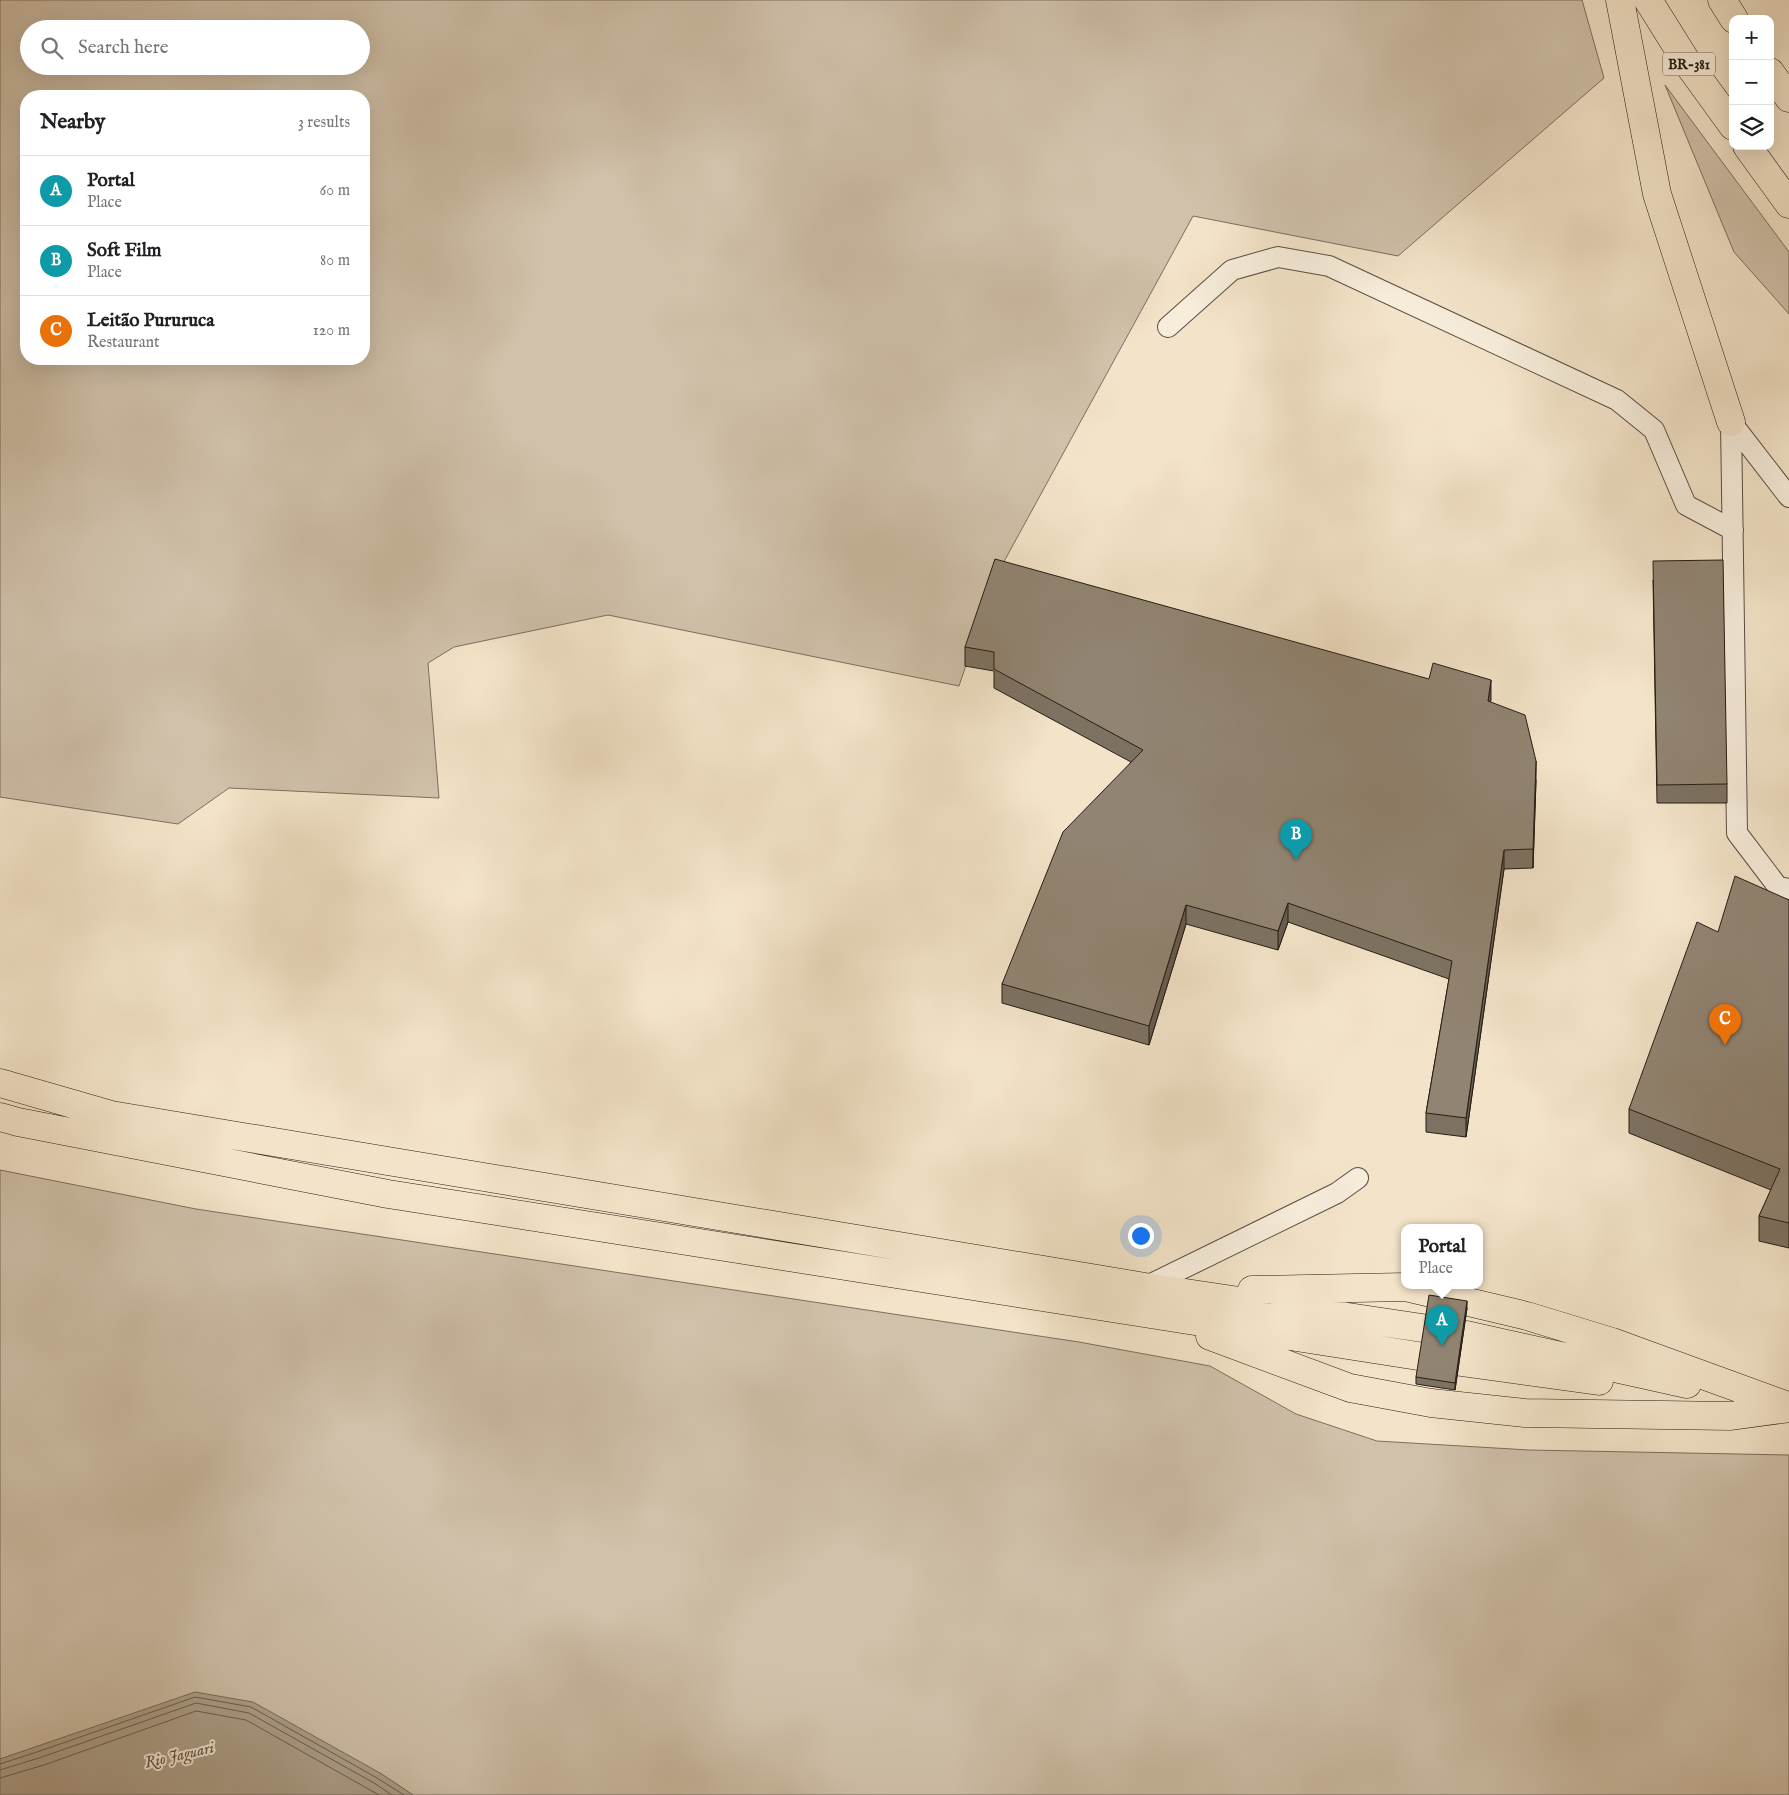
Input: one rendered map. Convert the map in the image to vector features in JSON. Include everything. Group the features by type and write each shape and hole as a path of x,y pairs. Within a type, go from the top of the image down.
{"main road":[{"path":"1620,0 1657,194 1731,422"},
{"name":"BR-381","path":"1648,0 1688,64 1729,120"},
{"path":"1722,0 1731,15"},
{"path":"1774,77 1789,98"},
{"path":"1751,150 1789,204"},
{"path":"0,1083 111,1114 1146,1287 1422,1328"},
{"path":"0,1117 388,1194 1418,1356"},
{"path":"1173,1291 1401,1287"},
{"path":"1413,1289 1527,1316 1612,1342 1789,1407"},
{"path":"1155,1315 1350,1388 1431,1403 1535,1413 1731,1416 1789,1407"},
{"path":"1466,1335 1789,1407"},
{"path":"1462,1362 1789,1407"}],"lane":[{"path":"1168,327 1232,270 1278,257 1329,266 1617,400 1654,430 1686,505 1733,530"},
{"path":"1731,422 1789,497"},
{"path":"1731,422 1737,833 1778,886 1789,889"},
{"path":"1146,1287 1337,1193 1358,1178"}],"shaded area":[{"path":"0,0 1582,0 1604,78 1398,256 1193,216 995,578 959,686 608,615 454,647 428,663 439,798 229,788 178,824 0,797"},
{"path":"1665,85 1789,252 1789,314 1734,252"},
{"path":"0,1170 196,1209 1079,1342 1210,1366 1296,1414 1377,1441 1529,1450 1789,1455 1789,1795 413,1795 380,1773 38,1747 0,1759"}],"water":[{"name":"Rio Jaguari","path":"195,1692 253,1702 380,1773 413,1795 0,1795 0,1759"}],"building":[{"path":"995,559 1429,679 1433,663 1491,680 1488,701 1525,715 1536,761 1533,849 1504,850 1466,1118 1426,1113 1452,961 1288,903 1278,931 1186,905 1149,1026 1002,984 1063,832 1143,750 994,669 994,652 965,647"},
{"path":"1723,560 1727,784 1657,785 1653,561"},
{"path":"1735,876 1789,900 1789,1223 1759,1216 1780,1169 1629,1109 1697,922 1718,932"},
{"path":"1429,1295 1467,1301 1455,1383 1416,1377"}],"place":[{"name":"Soft Film","path":"1296,860"},
{"name":"Leitão Pururuca","path":"1725,1045"},
{"name":"Portal","path":"1442,1346"}]}
